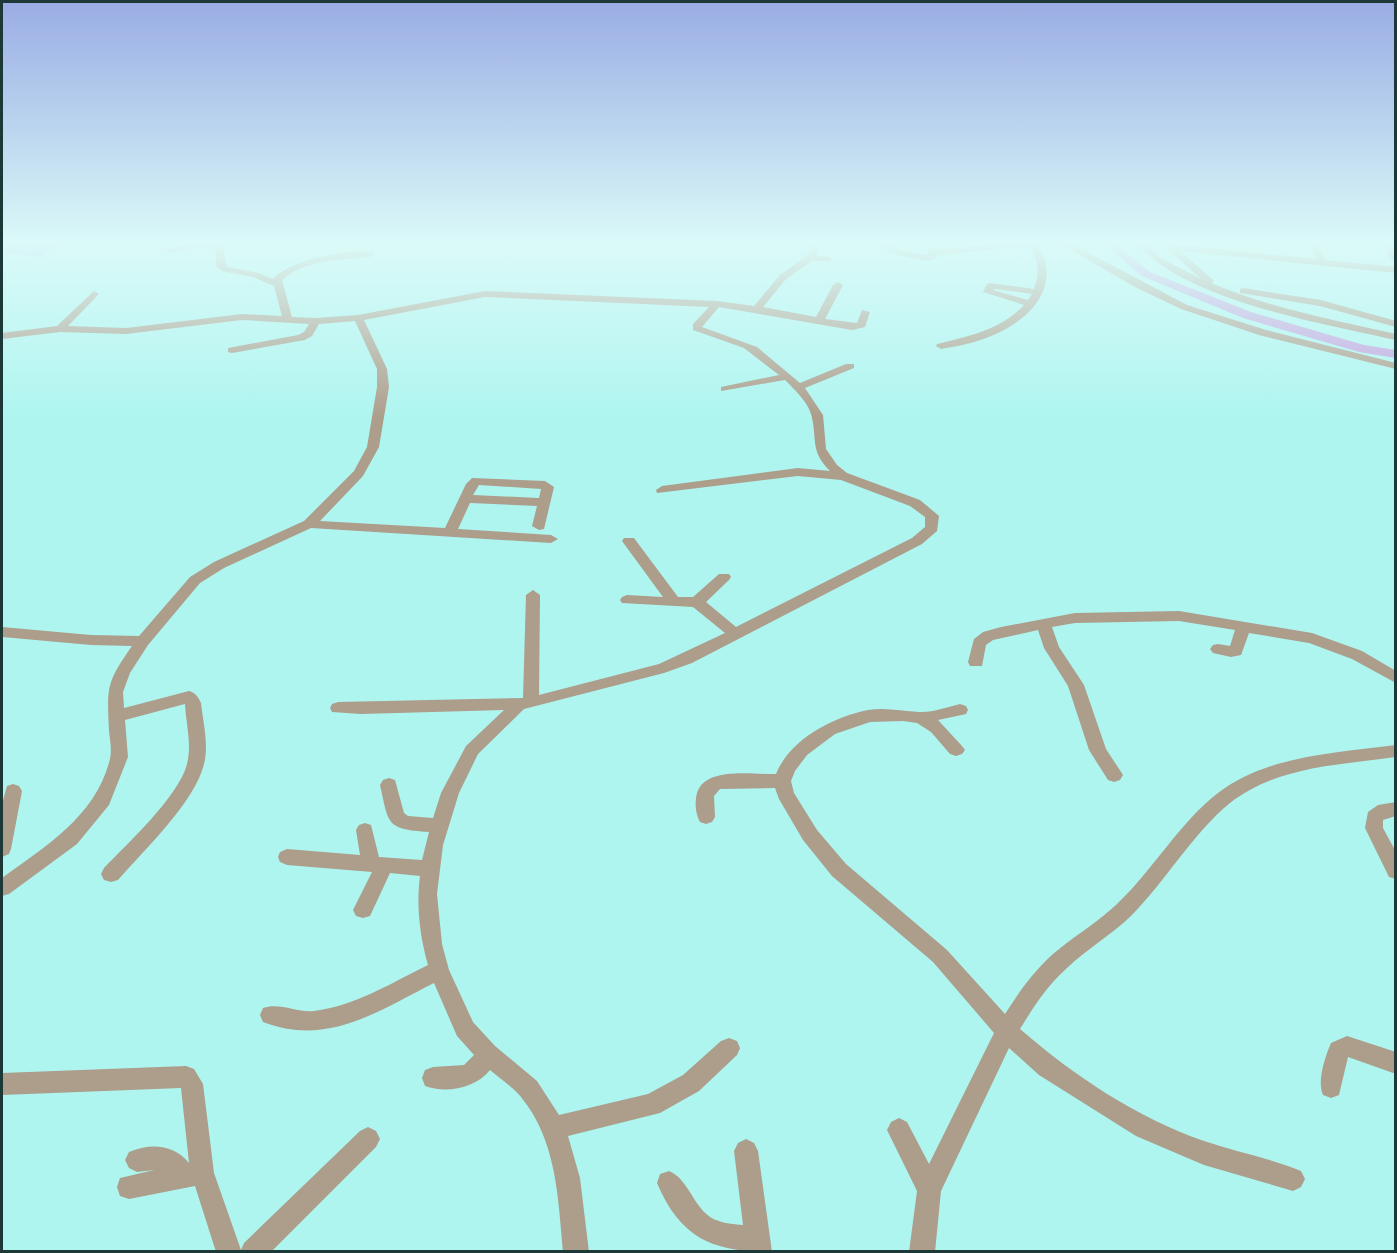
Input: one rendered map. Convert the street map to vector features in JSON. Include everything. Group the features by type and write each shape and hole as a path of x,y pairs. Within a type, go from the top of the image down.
{"street":[{"path":"60,330 87,301"},
{"path":"283,301 288,319"},
{"path":"2,336 60,330 126,331 242,317 316,321 358,318 445,301"},
{"path":"658,301 717,304 858,327 861,325 865,312"},
{"path":"756,309 762,301"},
{"path":"819,321 829,301"},
{"path":"1022,301 1031,304"},
{"path":"1173,301 1266,333 1395,366"},
{"path":"1259,301 1395,337"},
{"path":"1312,301 1395,324"},
{"path":"717,304 698,324 698,327 704,332 754,349 799,387 817,415 819,449 828,464 843,476"},
{"path":"941,346 997,331 1014,320 1031,304"},
{"path":"2,888 70,839 103,800 119,757 115,692 122,672 143,641 195,580 219,565 309,524 359,473 373,447 383,387 382,369 358,318"},
{"path":"232,350 301,338 308,334 316,321"},
{"path":"799,387 850,366"},
{"path":"725,389 786,377"},
{"path":"338,708 392,710 456,704 525,704 664,668 736,634 917,541 932,528 932,516 915,503 843,476 798,472 662,490"},
{"path":"450,533 465,499 545,502 540,526"},
{"path":"309,524 551,539"},
{"path":"628,540 674,602"},
{"path":"697,602 724,577"},
{"path":"533,595 525,704 472,750 450,793 431,868 428,904 432,944 439,970 465,1029 487,1053 529,1089 554,1128 568,1178 576,1251"},
{"path":"627,600 697,602 736,634"},
{"path":"976,662 979,643 988,636 1043,624 1100,616 1179,616 1312,638 1357,655 1395,678"},
{"path":"1043,624 1052,648 1076,685 1098,750 1114,775"},
{"path":"1218,649 1236,651 1243,627"},
{"path":"2,632 91,640 143,641"},
{"path":"111,874 161,819 196,765 193,703 189,697 117,716"},
{"path":"960,710 921,718 903,715 869,716 830,730 801,751 787,768 782,781 785,794 810,835 838,870 940,956 1006,1031 1047,1067 1144,1128 1204,1153 1293,1179"},
{"path":"921,718 936,728 956,750"},
{"path":"922,1251 929,1190 1006,1031 1035,986 1061,960 1104,929 1134,900 1190,833 1224,798 1262,776 1305,763 1395,751"},
{"path":"706,817 704,793 708,786 717,782 782,781"},
{"path":"389,785 396,816 403,823 440,826"},
{"path":"2,849 13,791"},
{"path":"1395,809 1384,810 1374,817 1374,828 1395,871"},
{"path":"363,910 378,864 365,830"},
{"path":"287,857 431,868"},
{"path":"271,1015 311,1022 346,1016 439,970"},
{"path":"1331,1087 1339,1050 1347,1046 1395,1063"},
{"path":"554,1128 652,1105 691,1083 729,1048"},
{"path":"433,1078 474,1073 487,1053"},
{"path":"2,1084 186,1077 192,1084 193,1174 229,1251"},
{"path":"899,1130 929,1190"},
{"path":"253,1251 368,1139"},
{"path":"669,1183 694,1220 713,1233 758,1245 746,1151"},
{"path":"137,1160 168,1158 193,1174"},
{"path":"129,1187 193,1174"}],"waterway":[{"path":"1214,301 1247,315 1363,349 1396,354"}]}
